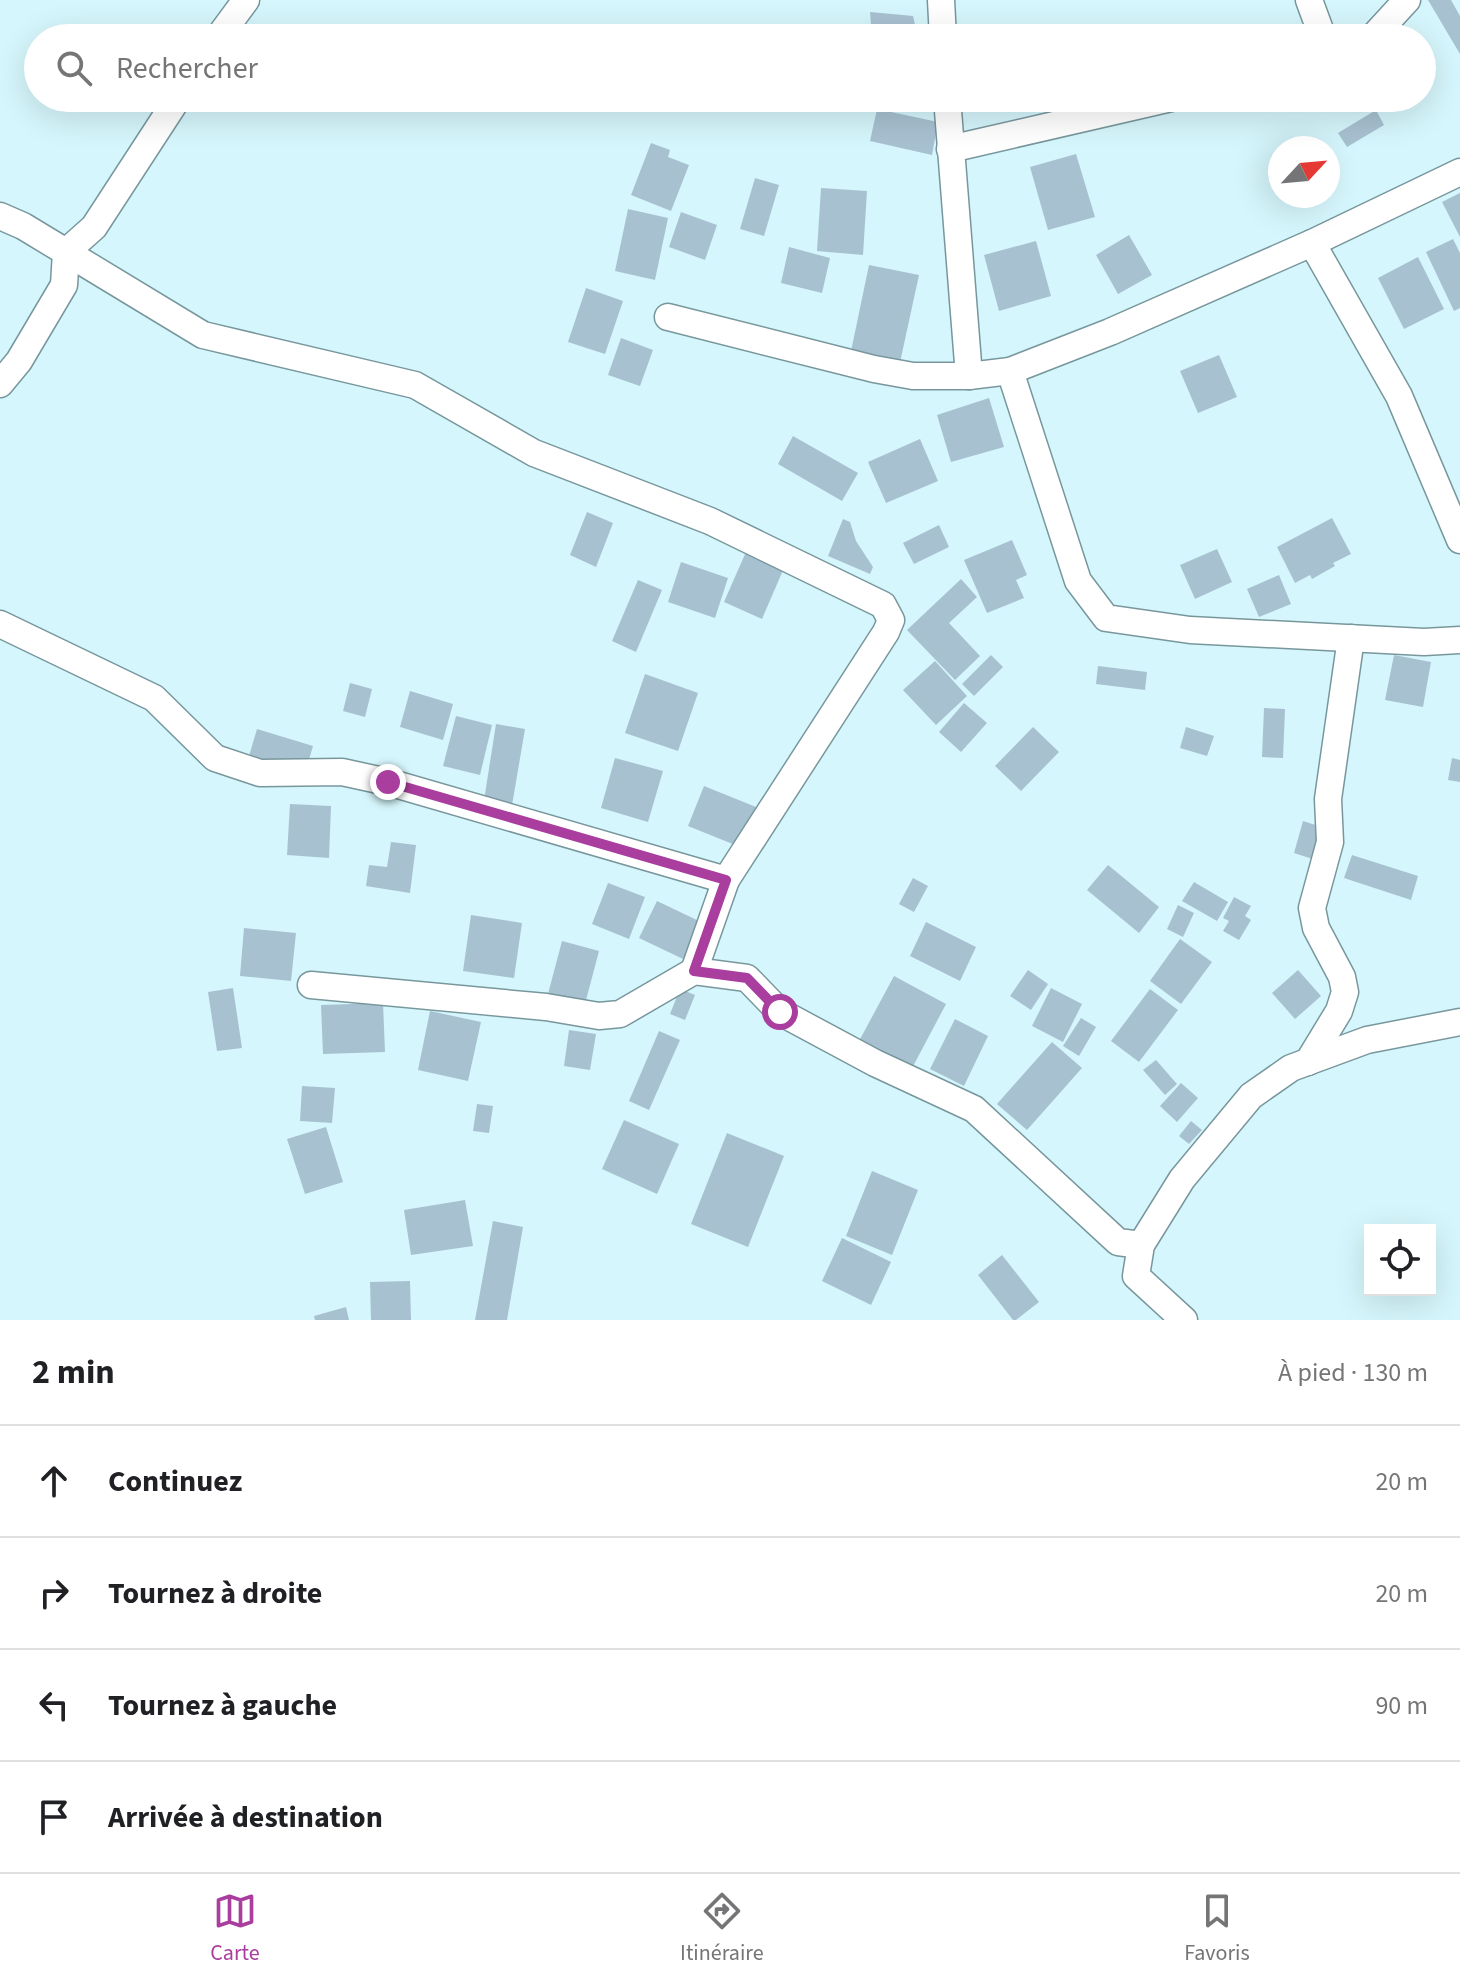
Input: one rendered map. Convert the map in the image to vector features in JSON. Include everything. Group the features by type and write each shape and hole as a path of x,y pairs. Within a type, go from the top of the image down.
{"street":[{"path":"228,24 246,0"},
{"path":"941,0 942,24"},
{"path":"1309,0 1318,24"},
{"path":"1385,24 1407,0"},
{"path":"0,384 19,361 64,285 66,252 94,227 169,112"},
{"path":"948,112 969,376"},
{"path":"950,149 1110,112"},
{"path":"668,317 913,376 969,376 1010,371 1110,332 1312,243 1460,172"},
{"path":"0,216 23,226 203,335 415,385 534,453 710,521 883,605 891,620 886,632 726,880 694,971"},
{"path":"1312,243 1399,396 1460,540"},
{"path":"1010,371 1078,581 1106,618 1190,630 1424,642 1460,640"},
{"path":"0,624 154,698 215,758 260,773 342,772 388,782 726,880"},
{"path":"1308,1062 1339,1011 1345,992 1342,977 1316,928 1312,908 1330,842 1328,799 1351,638"},
{"path":"311,985 546,1007 599,1016 620,1014 694,971 747,978 780,1012 875,1063 974,1109 1118,1242 1141,1245"},
{"path":"1177,1318 1136,1276 1141,1245 1182,1179 1251,1096 1291,1068 1367,1040 1460,1022"}],"building":[{"path":"1428,0 1451,0 1460,16 1460,54"},
{"path":"870,12 913,16 915,24 871,24"},
{"path":"876,112 938,122 932,155 870,141"},
{"path":"1373,112 1377,112 1384,125 1347,147 1338,133"},
{"path":"651,143 670,150 668,157 689,165 671,211 631,195"},
{"path":"1076,154 1095,217 1048,230 1030,167"},
{"path":"755,178 779,185 764,236 740,229"},
{"path":"821,188 867,191 863,255 817,251"},
{"path":"1460,193 1460,237 1442,202"},
{"path":"628,209 668,218 655,280 615,271"},
{"path":"681,212 717,225 705,260 669,247"},
{"path":"1129,235 1152,275 1118,294 1096,255"},
{"path":"1453,239 1460,253 1460,308 1454,311 1426,252"},
{"path":"1036,241 1051,296 999,311 984,255"},
{"path":"789,247 830,258 822,293 781,283"},
{"path":"1418,257 1444,309 1404,329 1378,278"},
{"path":"869,265 919,275 899,367 850,356"},
{"path":"586,288 623,301 605,354 568,342"},
{"path":"621,338 653,350 640,386 608,375"},
{"path":"1219,355 1237,397 1198,413 1180,371"},
{"path":"989,398 1004,447 951,462 937,415"},
{"path":"793,436 858,473 842,501 778,464"},
{"path":"920,439 938,481 886,503 868,462"},
{"path":"587,512 613,523 596,567 570,555"},
{"path":"1332,518 1351,554 1312,579 1310,575 1295,583 1277,547"},
{"path":"843,519 850,522 856,541 873,567 870,574 828,556"},
{"path":"939,525 949,547 914,564 903,543"},
{"path":"1012,540 1027,575 1016,580 1024,598 987,613 964,560"},
{"path":"749,545 787,561 762,619 724,602"},
{"path":"1217,549 1232,582 1195,599 1180,565"},
{"path":"681,562 728,578 715,618 668,602"},
{"path":"1279,575 1291,604 1259,617 1247,589"},
{"path":"961,579 977,597 949,623 980,656 955,680 907,630"},
{"path":"638,580 662,590 636,652 612,641"},
{"path":"991,655 1003,667 974,696 962,684"},
{"path":"1394,655 1431,662 1423,707 1385,700"},
{"path":"935,661 967,696 936,725 903,690"},
{"path":"1098,666 1147,672 1145,690 1096,684"},
{"path":"645,674 698,693 678,751 625,733"},
{"path":"350,683 372,689 365,717 343,711"},
{"path":"410,691 453,704 443,740 400,727"},
{"path":"964,703 987,723 961,752 939,732"},
{"path":"1264,708 1285,709 1283,758 1262,757"},
{"path":"456,716 492,725 480,775 443,766"},
{"path":"496,724 525,729 510,817 482,813"},
{"path":"1033,727 1059,752 1021,791 995,766"},
{"path":"1186,727 1214,736 1207,756 1180,748"},
{"path":"257,729 313,746 302,783 246,766"},
{"path":"615,758 663,771 648,822 601,808"},
{"path":"1452,758 1460,760 1460,782 1448,780"},
{"path":"704,786 756,807 740,847 688,826"},
{"path":"290,804 331,806 329,858 287,855"},
{"path":"1303,821 1328,829 1319,861 1294,853"},
{"path":"391,842 416,845 410,893 366,886 369,865 387,867"},
{"path":"1352,855 1418,876 1411,900 1344,878"},
{"path":"1108,865 1159,907 1139,933 1087,890"},
{"path":"913,878 928,886 914,912 899,904"},
{"path":"1194,882 1228,902 1217,921 1182,901"},
{"path":"608,883 645,897 629,939 592,924"},
{"path":"1234,897 1251,906 1245,916 1251,920 1239,940 1223,931 1229,921 1223,918"},
{"path":"657,901 701,922 683,959 639,938"},
{"path":"1178,905 1194,913 1183,937 1167,929"},
{"path":"471,915 522,923 514,978 463,971"},
{"path":"926,922 976,947 960,981 910,956"},
{"path":"244,928 296,933 291,981 240,976"},
{"path":"1180,939 1212,962 1181,1004 1150,981"},
{"path":"562,941 599,951 585,1004 548,994"},
{"path":"1028,970 1048,984 1031,1010 1010,996"},
{"path":"1298,970 1321,996 1295,1019 1272,993"},
{"path":"894,976 946,1004 910,1072 858,1043"},
{"path":"233,988 242,1048 217,1051 208,992"},
{"path":"1051,988 1082,1004 1063,1042 1032,1026"},
{"path":"680,989 695,995 685,1020 670,1014"},
{"path":"1150,989 1178,1010 1139,1062 1111,1041"},
{"path":"383,1003 385,1052 323,1054 321,1005"},
{"path":"430,1011 481,1022 468,1081 418,1070"},
{"path":"1081,1018 1096,1027 1079,1056 1063,1046"},
{"path":"955,1019 988,1036 964,1086 930,1069"},
{"path":"569,1030 596,1034 590,1070 564,1066"},
{"path":"659,1031 680,1040 649,1110 629,1101"},
{"path":"1052,1042 1082,1068 1027,1130 997,1104"},
{"path":"1156,1060 1177,1084 1165,1095 1143,1070"},
{"path":"1181,1083 1198,1098 1177,1122 1160,1106"},
{"path":"302,1086 335,1088 332,1123 300,1121"},
{"path":"477,1104 493,1106 489,1133 473,1131"},
{"path":"624,1120 679,1144 657,1194 602,1169"},
{"path":"1191,1121 1202,1130 1189,1144 1179,1136"},
{"path":"326,1127 343,1182 305,1194 287,1139"},
{"path":"727,1133 784,1156 748,1247 691,1224"},
{"path":"872,1171 918,1190 892,1255 846,1236"},
{"path":"465,1200 473,1246 411,1255 404,1210"},
{"path":"493,1221 523,1227 507,1320 475,1320"},
{"path":"842,1238 891,1262 871,1305 822,1281"},
{"path":"1002,1255 1039,1302 1016,1320 978,1275"},
{"path":"410,1281 411,1320 371,1320 370,1282"},
{"path":"346,1307 349,1320 315,1320 314,1316"}],"route":[{"path":"388,782 726,880 694,971 747,978 780,1012"}]}
